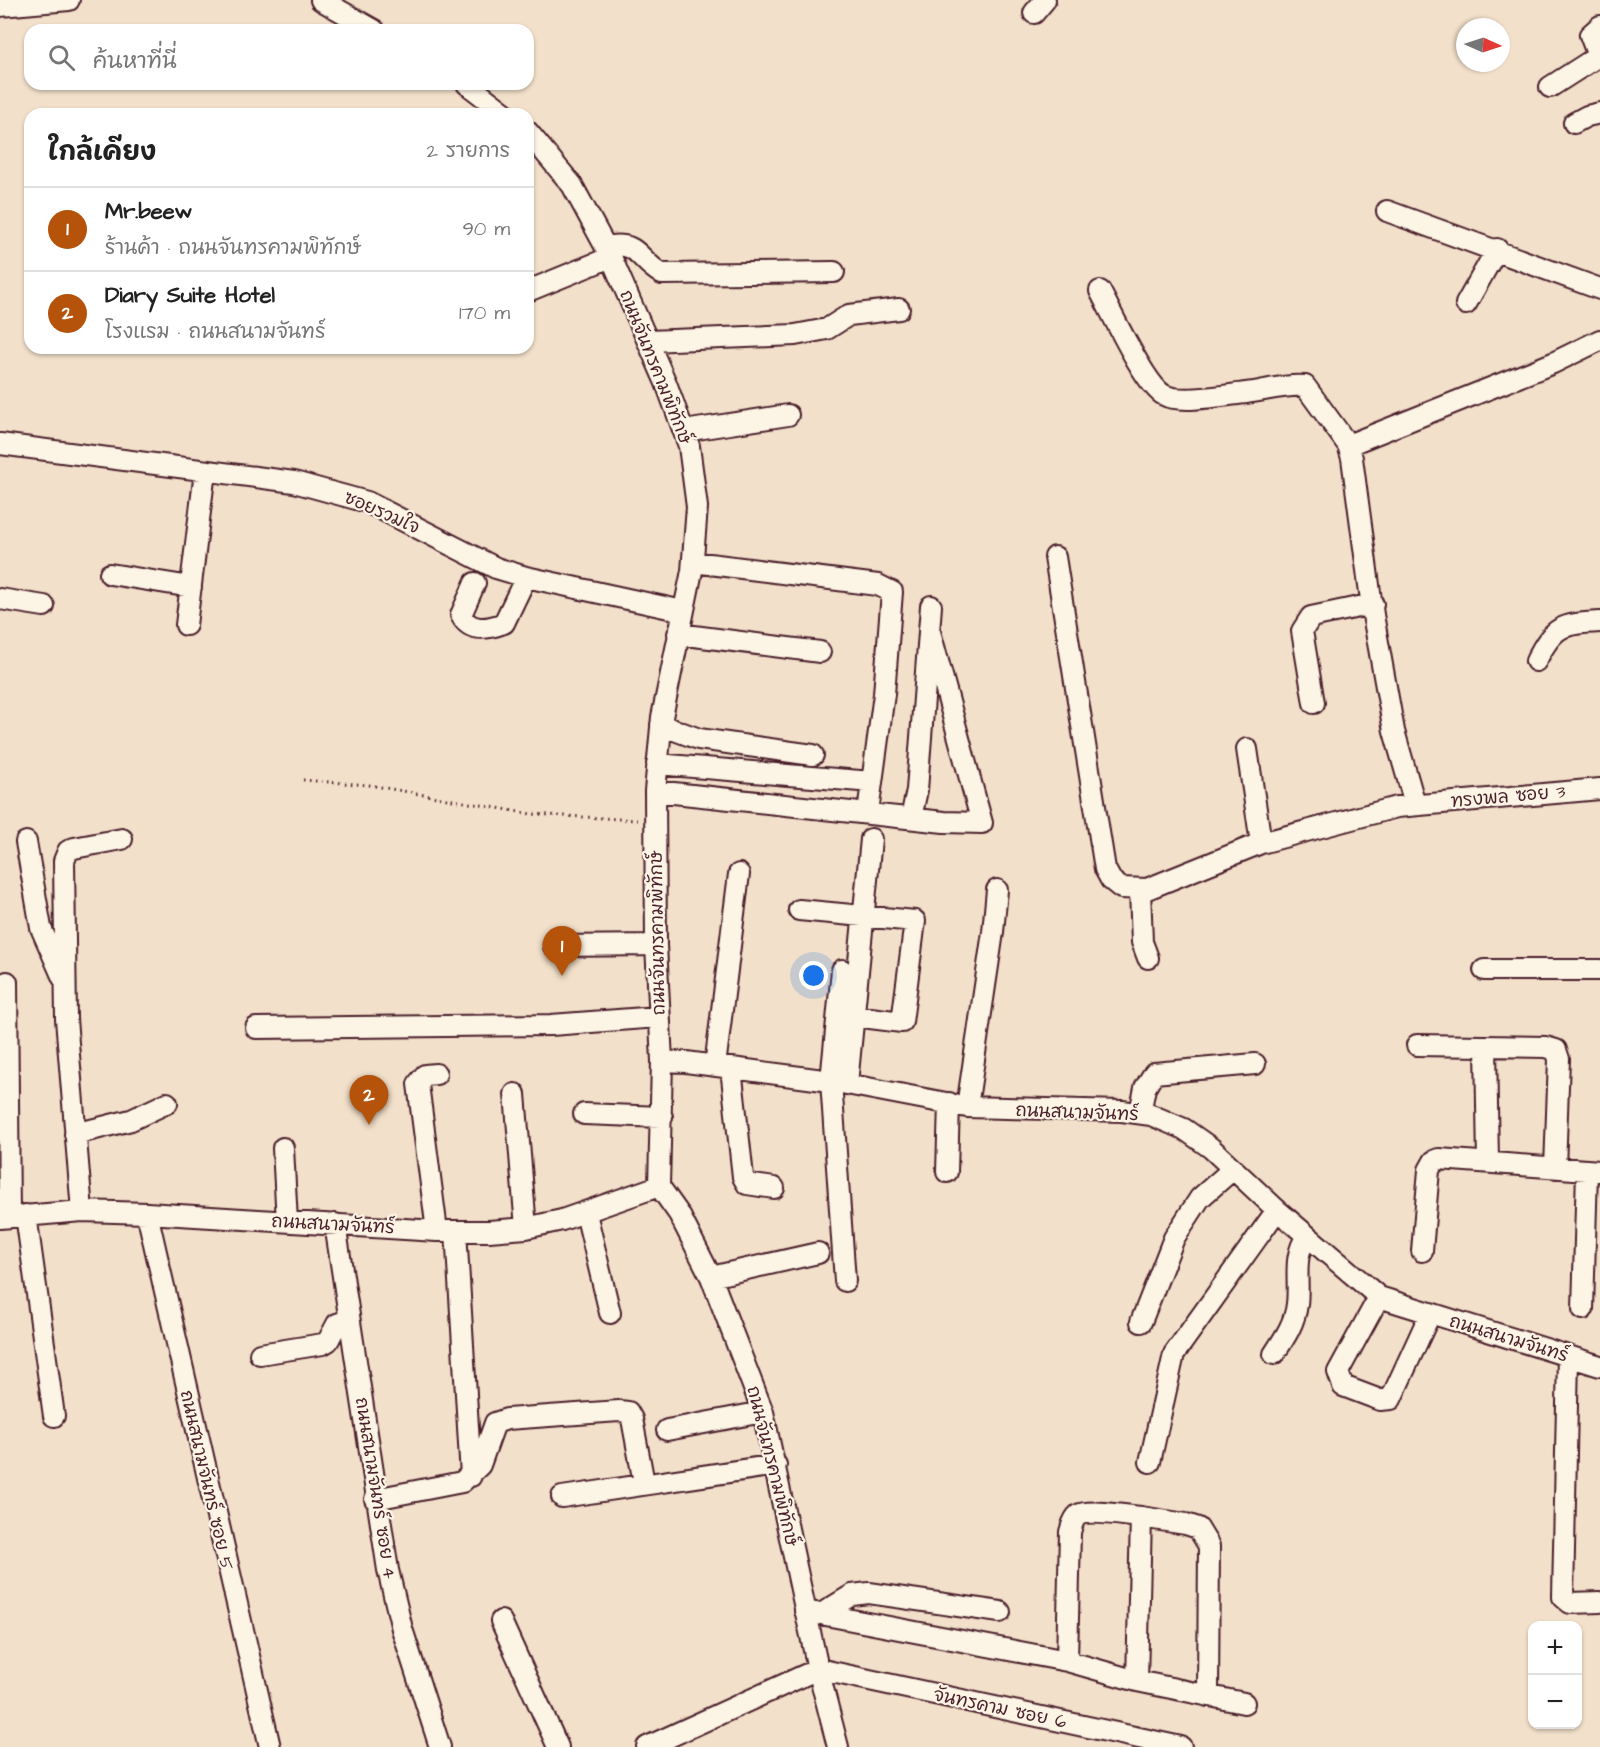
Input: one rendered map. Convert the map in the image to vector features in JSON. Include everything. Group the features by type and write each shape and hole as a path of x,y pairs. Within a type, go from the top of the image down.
{"street":[{"path":"0,6 69,0"},
{"path":"321,0 363,24"},
{"path":"1550,87 1599,56 1590,35 1600,26"},
{"path":"475,90 498,108"},
{"path":"1574,123 1587,116 1600,113"},
{"name":"ถนนจันทรคามพิทักษ์","path":"534,139 572,185 609,252 648,341 689,446 697,507 693,562 661,725 655,791 656,945 662,1061 659,1186 680,1214 711,1276 763,1412 813,1612 818,1669 838,1747"},
{"path":"1387,211 1497,249 1600,289"},
{"path":"534,288 622,244 630,246 651,268 662,274 834,272"},
{"path":"1466,304 1497,249"},
{"path":"1100,291 1151,384 1165,396 1182,399 1249,393 1290,385 1305,386 1348,445 1394,731 1415,804"},
{"path":"648,341 795,335 827,329 849,315 899,309"},
{"path":"1348,445 1553,363 1600,340"},
{"path":"684,431 788,415"},
{"name":"ซอยรวมใจ","path":"0,444 294,482 338,492 367,502 496,568 525,577 683,610"},
{"path":"186,625 205,471"},
{"path":"1055,556 1105,869 1111,880 1121,888 1140,890 1142,942 1148,958"},
{"path":"693,562 878,585 892,592 884,694 868,813"},
{"path":"110,574 190,587"},
{"path":"476,583 461,615 466,623 477,628 492,628 504,622 525,577"},
{"path":"0,599 44,606"},
{"path":"1314,703 1302,631 1306,622 1311,617 1373,604"},
{"path":"911,818 917,790 931,606"},
{"path":"1536,661 1545,643 1567,624 1600,622"},
{"path":"655,791 911,818 982,823 929,628"},
{"path":"678,634 820,652"},
{"path":"661,725 699,739 813,754"},
{"path":"1247,749 1261,843"},
{"path":"657,764 872,782"},
{"name":"ทรงพล ซอย 3","path":"1140,890 1261,843 1415,804 1600,789"},
{"path":"82,1211 66,983 64,861 68,851 122,839"},
{"path":"839,1083 854,1016 871,839"},
{"path":"26,842 41,928 66,983"},
{"path":"739,874 723,1066 743,1177 747,1184 754,1187 774,1188"},
{"path":"947,1172 958,1105 992,941 997,890"},
{"path":"799,910 915,921 902,1022 854,1016"},
{"path":"554,946 656,945"},
{"path":"842,970 839,1083 845,1281"},
{"path":"1484,970 1600,970"},
{"path":"7,982 12,1216 54,1416"},
{"path":"256,1028 551,1025 658,1017"},
{"path":"1417,1045 1552,1048 1558,1054 1555,1168"},
{"path":"1486,1046 1488,1162"},
{"name":"ถนนสนามจันทร์","path":"662,1061 723,1066 839,1083 958,1105 1151,1115 1184,1130 1211,1148 1277,1210 1379,1297 1600,1366"},
{"path":"1140,1113 1145,1088 1154,1073 1255,1064"},
{"path":"436,1074 425,1075 418,1084 447,1231 471,1476"},
{"path":"515,1094 526,1228"},
{"path":"75,1134 131,1120 167,1103"},
{"path":"584,1114 662,1117"},
{"path":"283,1148 287,1222"},
{"path":"1422,1251 1429,1170 1434,1161 1488,1162 1594,1171 1583,1309"},
{"path":"1141,1322 1174,1238 1200,1198 1233,1169"},
{"name":"ถนนสนามจันทร์","path":"12,1216 82,1211 447,1231 526,1228 586,1213 659,1186"},
{"path":"1150,1462 1174,1354 1277,1210"},
{"name":"ถนนสนามจันทร์ ซอย 5","path":"147,1213 270,1747"},
{"path":"586,1213 610,1313"},
{"name":"ถนนสนามจันทร์ ซอย 4","path":"335,1224 375,1499 388,1570 402,1629 440,1747"},
{"path":"1274,1354 1293,1320 1297,1305 1297,1258 1299,1248 1307,1236"},
{"path":"711,1276 818,1253"},
{"path":"1379,1297 1338,1372 1343,1386 1380,1401 1391,1399 1430,1314"},
{"path":"260,1354 323,1344 328,1341 337,1324 349,1320"},
{"path":"1568,1356 1563,1597 1570,1603 1600,1602"},
{"path":"375,1499 462,1482 471,1476 480,1465 495,1423 507,1419 619,1411 628,1412 632,1419 644,1483"},
{"path":"667,1430 763,1412"},
{"path":"562,1497 776,1465"},
{"path":"1067,1661 1070,1532 1074,1520 1079,1515 1088,1513 1141,1517 1198,1528 1209,1546 1208,1696"},
{"path":"1137,1681 1141,1517"},
{"path":"813,1612 852,1595 868,1593 1000,1612"},
{"path":"813,1612 1067,1661 1137,1681 1244,1703"},
{"path":"501,1621 558,1747"},
{"path":"647,1747 818,1669"},
{"name":"จันทรคาม ซอย 6","path":"818,1669 1181,1747"}],"path":[{"path":"303,780 369,785 531,814 655,821"}],"place":[{"name":"Mr.beew","path":"562,976"},
{"name":"Diary Suite Hotel","path":"369,1125"}]}
